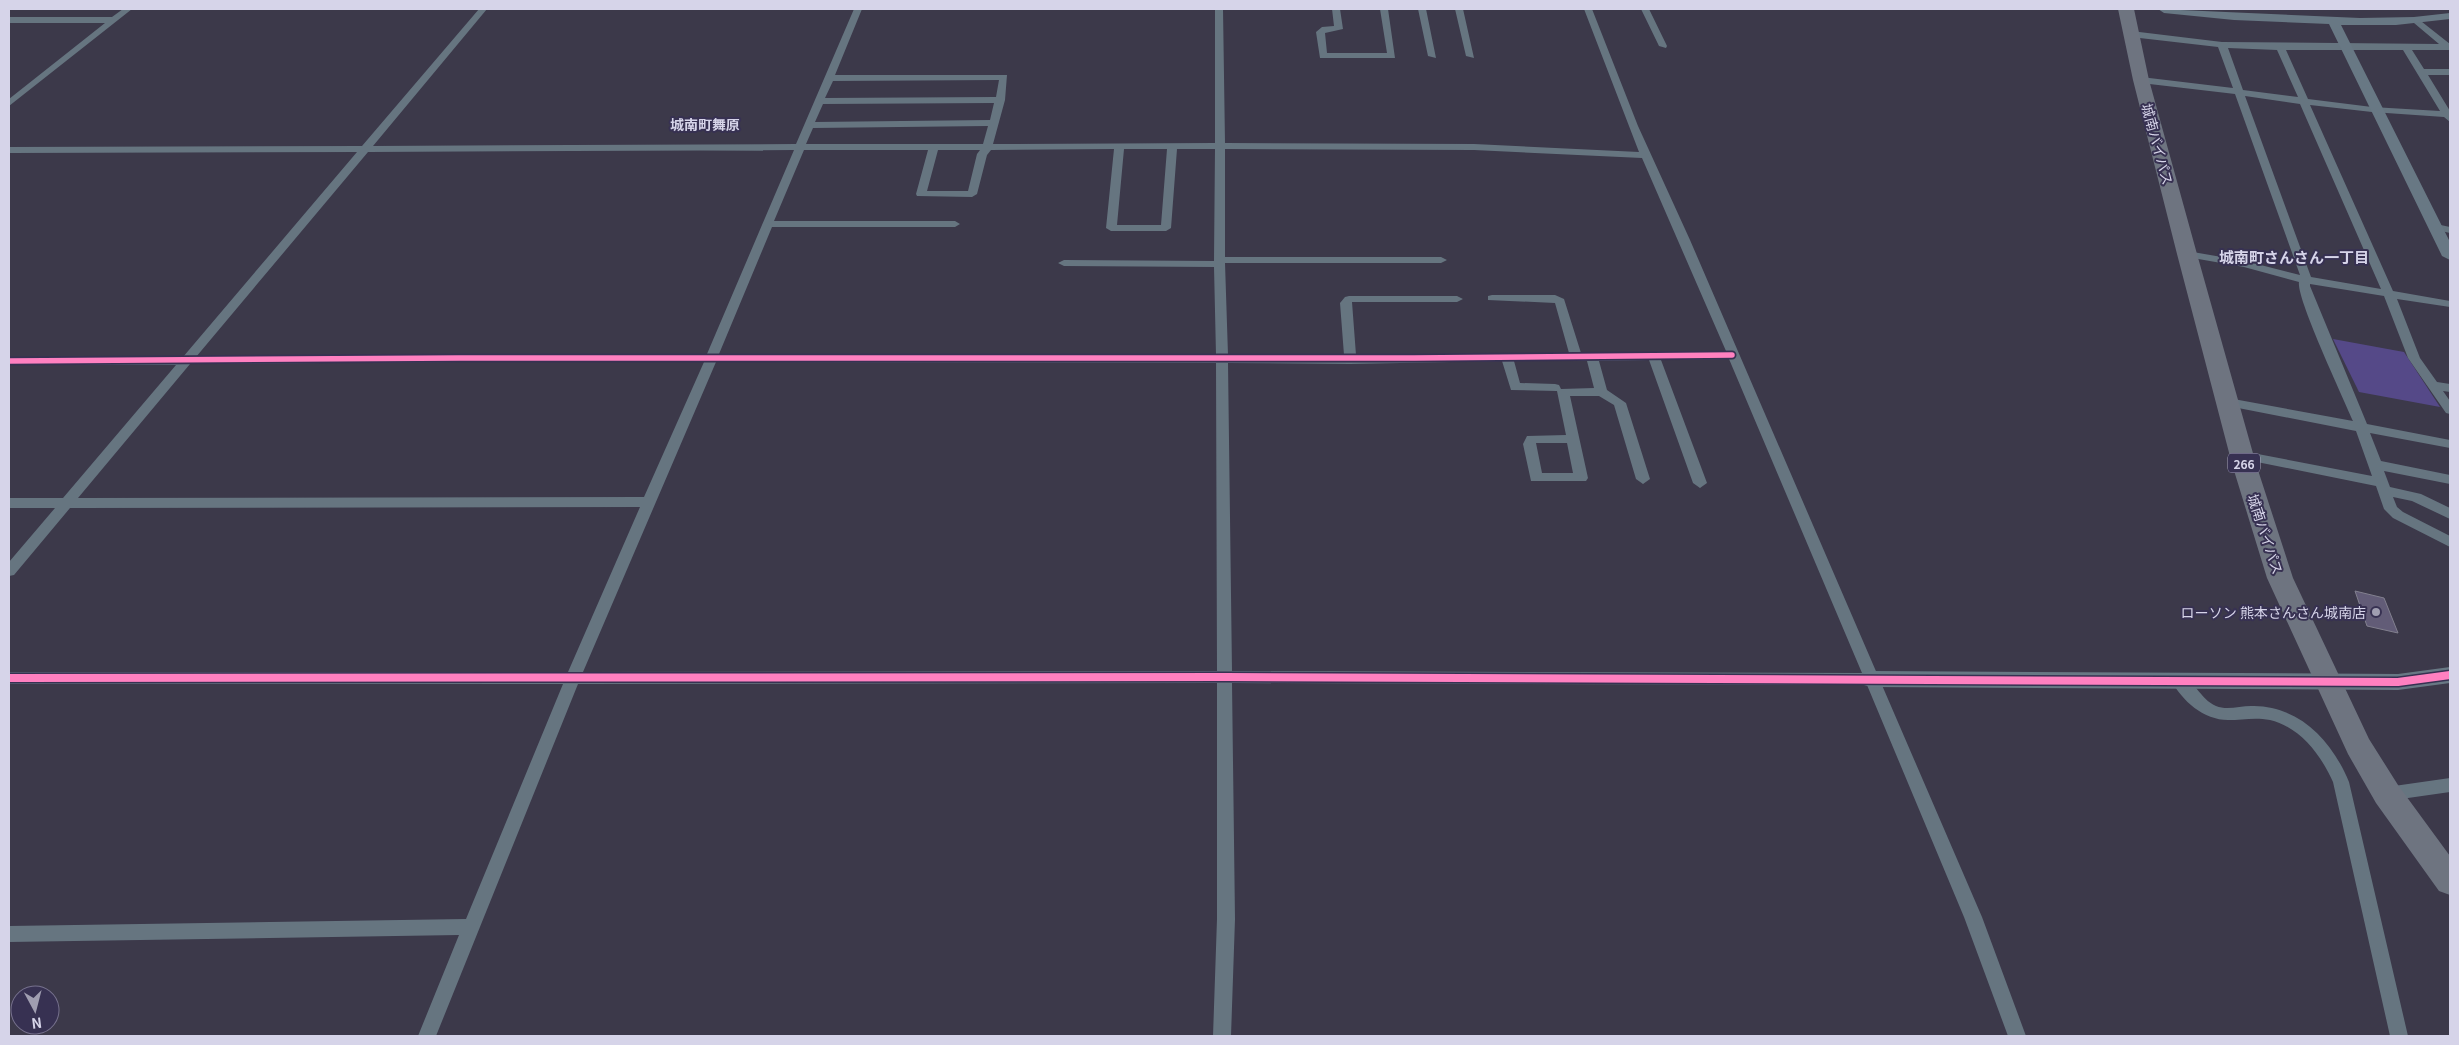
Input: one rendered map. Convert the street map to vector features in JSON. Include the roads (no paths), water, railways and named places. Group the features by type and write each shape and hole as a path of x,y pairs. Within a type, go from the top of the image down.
{"highway":[{"name":"城南バイパス","path":"2126,9 2141,80 2187,254 2242,455 2280,578 2358,746 2388,794 2450,881"}],"street":[{"path":"11,22 31,9"},
{"path":"9,103 128,9"},
{"path":"9,571 483,9"},
{"path":"427,1036 473,927 573,677 769,224 858,9"},
{"path":"1219,9 1221,146 1219,262 1222,325 1226,919 1222,1036"},
{"path":"1336,9 1338,29 1325,29 1320,32 1323,56 1392,56 1384,9"},
{"path":"1422,9 1434,56"},
{"path":"1459,9 1471,56"},
{"path":"1588,9 1608,68 1645,155 1685,240 1732,355 1782,467 1974,917 2017,1036"},
{"path":"1645,9 1662,46"},
{"path":"2164,9 2211,15 2333,22 2416,21 2450,16"},
{"path":"11,22 113,20"},
{"path":"2416,21 2448,47"},
{"path":"2333,22 2450,256"},
{"path":"2131,34 2222,45 2448,47"},
{"path":"2222,45 2241,92 2306,280 2304,286 2312,310 2362,428 2391,509 2398,515 2450,542"},
{"path":"2280,47 2389,294 2414,358 2450,410"},
{"path":"2406,47 2449,116"},
{"path":"2422,72 2450,72"},
{"path":"829,78 1004,77 994,123 987,148 982,154 972,194 921,194 934,148"},
{"path":"2141,80 2378,111 2449,116"},
{"path":"2438,98 2450,98"},
{"path":"820,101 1000,100"},
{"path":"810,125 994,123"},
{"path":"9,150 800,149 1221,146 1474,147 1645,155"},
{"path":"1119,147 1111,228 1166,228 1172,147"},
{"path":"769,224 955,224"},
{"path":"2436,228 2450,230"},
{"path":"2187,254 2245,264 2306,280 2450,304"},
{"path":"1064,263 1441,260"},
{"path":"1492,298 1555,298 1560,301 1576,358"},
{"path":"1350,360 1346,303 1349,300 1457,299"},
{"path":"9,362 186,362 456,358 1350,360 1732,355"},
{"path":"1654,356 1700,483"},
{"path":"1592,357 1600,392"},
{"path":"1507,358 1515,387 1555,388"},
{"path":"2432,385 2450,388"},
{"path":"1573,439 1532,439 1529,444 1536,478 1581,478 1573,439 1563,392 1600,392 1620,403 1643,479"},
{"path":"2228,402 2449,445"},
{"path":"2242,455 2383,486 2416,497 2450,514"},
{"path":"2376,465 2450,478"},
{"path":"9,503 648,502"},
{"path":"9,678 1224,677 2398,682 2450,675"},
{"path":"2178,680 2200,704 2213,712 2230,714 2268,713 2302,729 2326,751 2335,765 2341,782 2399,1036"},
{"path":"2388,794 2450,785"},
{"path":"9,934 473,927"}],"place":[{"name":"ローソン 熊本さんさん城南店","path":"2376,612"}],"district":[{"name":"城南町舞原","path":"705,124"},
{"name":"城南町さんさん一丁目","path":"2294,256"}]}
